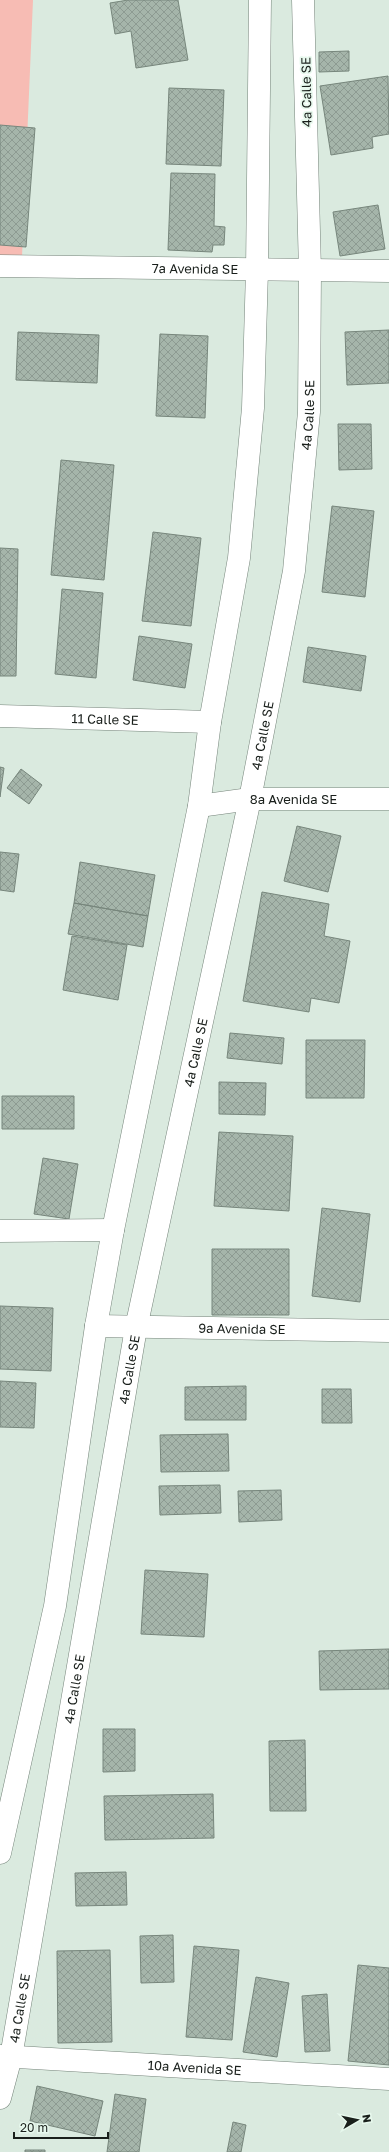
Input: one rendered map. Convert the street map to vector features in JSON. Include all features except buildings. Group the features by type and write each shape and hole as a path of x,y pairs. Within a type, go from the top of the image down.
{"street":[{"path":"0,1853 55,1606 96,1326 113,1230 199,806 210,722 239,558 253,408 257,270 260,0"},
{"name":"4a Calle SE","path":"0,2098 5,2056 136,1328 250,799 294,571 309,412 310,271 303,0"},
{"name":"7a Avenida SE","path":"0,266 389,271"},
{"name":"11 Calle SE","path":"0,716 210,722"},
{"name":"8a Avenida SE","path":"199,806 250,799 389,799"},
{"path":"0,1232 113,1230"},
{"name":"9a Avenida SE","path":"96,1326 136,1328 389,1331"},
{"name":"10a Avenida SE","path":"5,2056 389,2079"}],"shaded area":[{"path":"0,0 33,0 22,257 0,256"}]}
